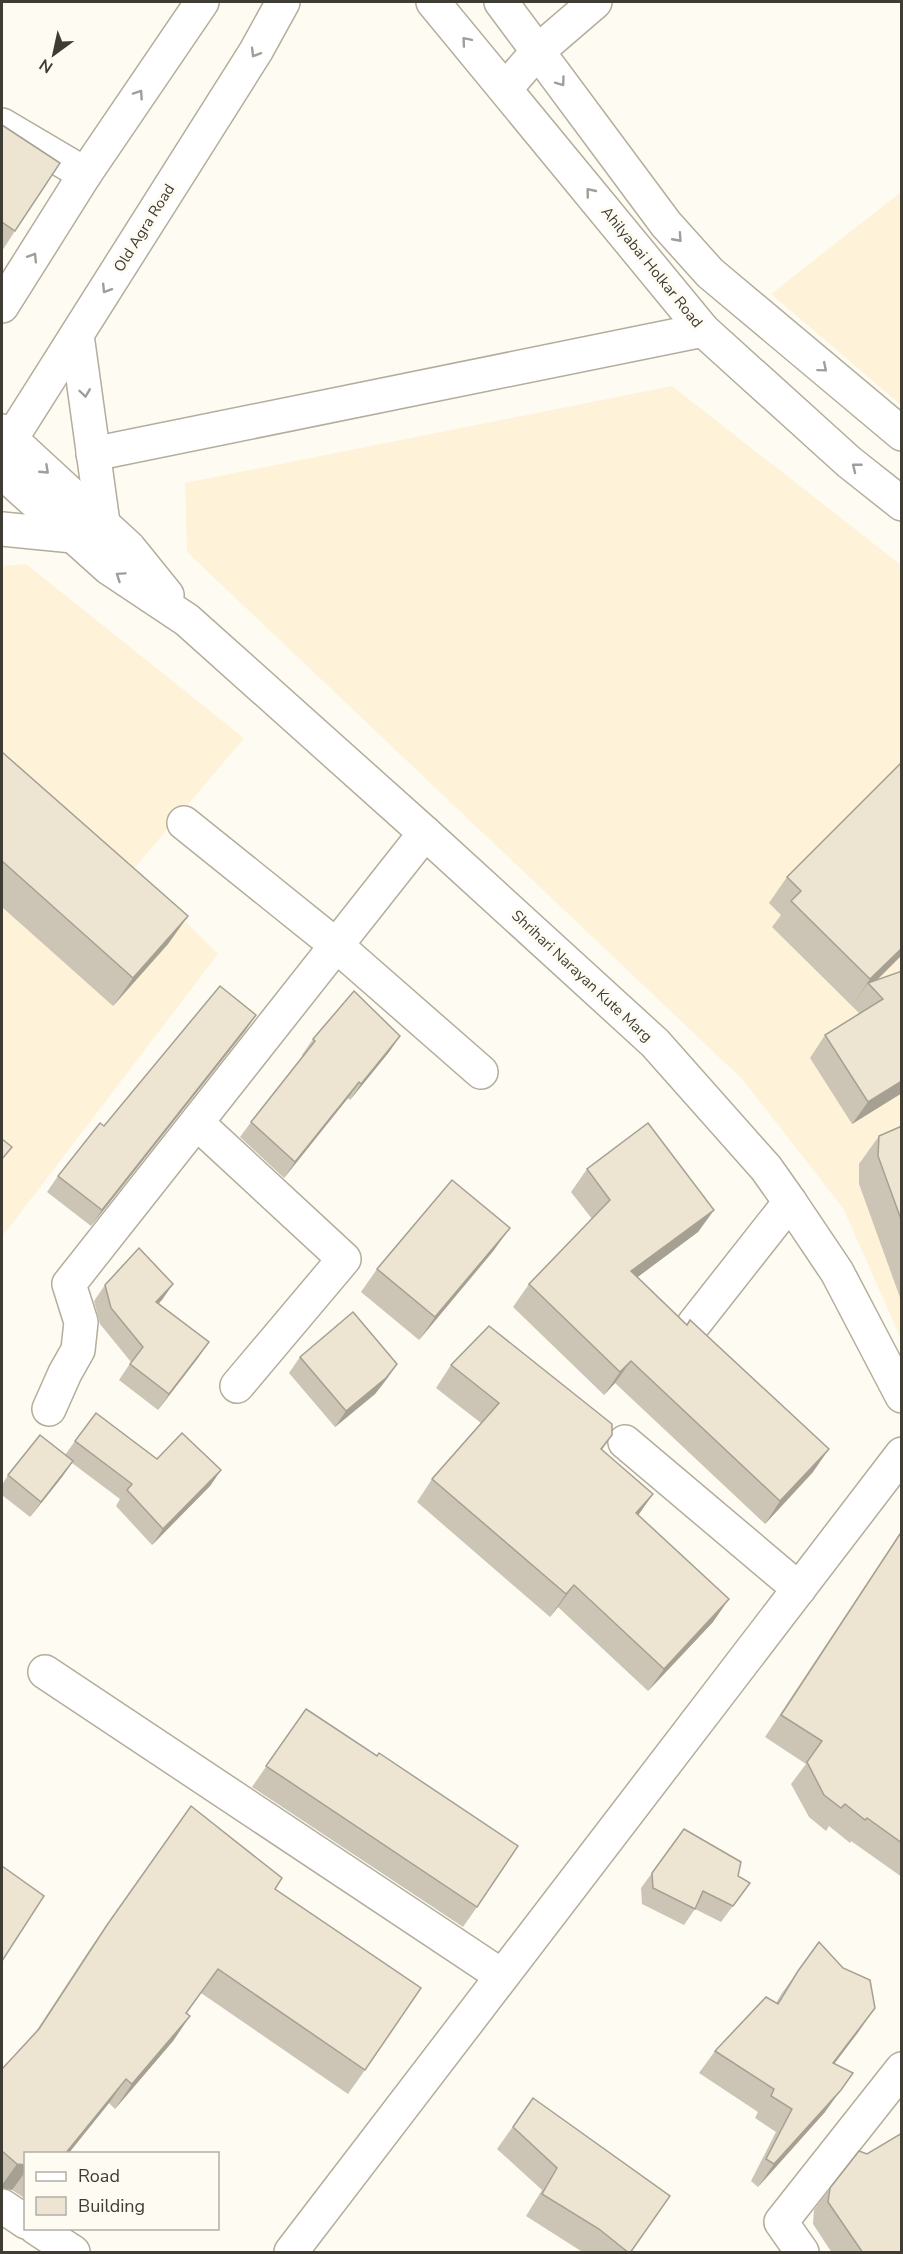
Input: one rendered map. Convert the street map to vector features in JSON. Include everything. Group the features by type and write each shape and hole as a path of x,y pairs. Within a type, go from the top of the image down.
{"street":[{"path":"2,306 85,174 201,2"},
{"name":"Old Agra Road","path":"5,441 77,335 256,51 283,2"},
{"name":"Ahilyabai Holkar Road","path":"433,2 703,330 849,462 902,504"},
{"path":"501,2 666,224 710,273 902,434"},
{"path":"506,88 538,51 595,2"},
{"path":"2,125 85,174"},
{"path":"93,454 703,330"},
{"path":"77,335 103,523"},
{"name":"Shrihari Narayan Kute Marg","path":"5,441 103,523 129,548 187,620"},
{"name":"Shrihari Narayan Kute Marg","path":"2,472 109,568 187,620 655,1043 766,1168 790,1202 837,1272 902,1396"},
{"path":"2,529 73,536"},
{"path":"184,823 337,946 481,1072"},
{"path":"49,1409 78,1350 81,1322 69,1284 425,833"},
{"path":"196,1123 344,1259 237,1386"},
{"path":"693,1323 790,1202"},
{"path":"626,1442 799,1588"},
{"path":"291,2253 902,1454"},
{"path":"45,1672 502,1976"},
{"path":"802,2253 780,2222 902,2069"},
{"path":"2,2206 24,2221"},
{"path":"38,2230 73,2253"}],"shaded area":[{"path":"901,192 901,405 771,294"},
{"path":"672,386 901,565 901,1339 843,1208 742,1079 187,552 185,483"},
{"path":"26,564 244,738 133,870 218,954 2,1237 2,566"}],"building":[{"path":"2,125 60,163 15,231 2,222"},
{"path":"2,752 188,916 133,978 2,861"},
{"path":"902,762 902,948 870,979 791,901 801,891 787,877"},
{"path":"902,971 902,1081 868,1102 825,1035 883,999 868,983"},
{"path":"220,986 256,1015 102,1210 58,1176 100,1123 104,1126"},
{"path":"354,991 400,1036 361,1084 359,1082 295,1162 251,1122 315,1041 313,1039"},
{"path":"648,1123 714,1210 631,1271 687,1325 690,1320 829,1449 780,1501 631,1361 620,1372 529,1284 610,1200 587,1169"},
{"path":"902,1126 902,1222 878,1156 879,1136"},
{"path":"2,1139 12,1147 2,1159"},
{"path":"452,1180 510,1228 435,1317 377,1269"},
{"path":"139,1248 173,1284 156,1302 209,1342 169,1394 130,1364 143,1347 111,1308 105,1285"},
{"path":"353,1312 397,1364 386,1378 346,1411 300,1357"},
{"path":"489,1326 612,1424 612,1435 601,1449 653,1494 636,1513 729,1599 664,1669 574,1585 566,1594 432,1479 499,1403 451,1365"},
{"path":"96,1413 157,1459 182,1433 221,1470 163,1529 127,1490 132,1484 75,1441"},
{"path":"40,1435 73,1461 41,1502 8,1475"},
{"path":"902,1531 902,1843 867,1818 865,1820 845,1804 841,1808 824,1795 807,1762 822,1741 781,1715"},
{"path":"306,1709 377,1756 379,1753 518,1846 477,1907 266,1766"},
{"path":"191,1806 282,1878 275,1889 421,1988 365,2070 218,1969 186,2013 190,2016 132,2084 126,2079 67,2152 24,2152 24,2165 17,2164 2,2151 2,2069 39,2029 107,1925"},
{"path":"684,1829 741,1862 738,1876 750,1883 733,1906 703,1891 695,1909 653,1888 652,1873"},
{"path":"2,1866 44,1896 2,1961"},
{"path":"819,1942 843,1968 870,1980 875,2008 833,2063 853,2073 841,2090 774,2164 766,2159 792,2109 771,2096 774,2089 715,2051 766,1997 778,2004"},
{"path":"533,2098 670,2196 630,2253 599,2229 542,2194 557,2168 513,2127"},
{"path":"902,2133 902,2253 863,2253 828,2202 830,2188 859,2151 867,2154"}]}
